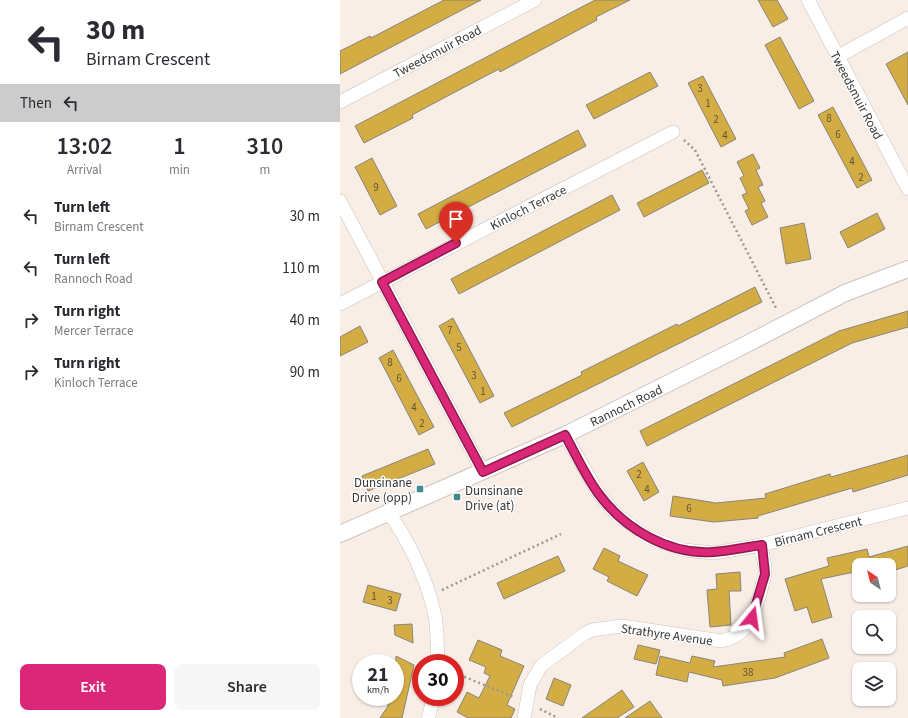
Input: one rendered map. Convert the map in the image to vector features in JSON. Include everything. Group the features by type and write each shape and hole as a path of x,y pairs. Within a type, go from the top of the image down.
{"street":[{"name":"Tweedsmuir Road","path":"340,102 535,0"},
{"name":"Tweedsmuir Road","path":"808,0 908,189"},
{"path":"837,57 908,18"},
{"name":"Kinloch Terrace","path":"340,304 674,132"},
{"path":"340,201 483,472"},
{"name":"Rannoch Road","path":"340,534 389,514 565,435 785,325 845,293 908,269"},
{"name":"Birnam Crescent","path":"565,435 598,493 616,514 647,537 668,546 696,552 714,552 762,545 908,508"},
{"path":"389,514 410,550 429,596 434,612 437,654"},
{"name":"Strathyre Avenue","path":"524,718 528,703 530,685 541,666 578,638 592,630 622,626 721,641 736,636 749,625 765,574 762,545"},
{"path":"428,718 431,706"}],"path":[{"path":"674,132 695,150 785,325"},
{"path":"429,596 561,534"},
{"path":"464,677 528,703 558,718"}],"building":[{"path":"444,0 481,0 340,74 340,51 370,36 371,38"},
{"path":"595,0 630,0 596,17 597,20 500,72 499,69 440,100 412,115 413,118 364,143 355,126"},
{"path":"758,0 777,0 788,19 773,27"},
{"path":"780,37 814,101 799,109 765,45"},
{"path":"908,52 908,105 886,64"},
{"path":"650,72 658,86 594,119 586,105"},
{"path":"703,76 736,139 721,147 688,83"},
{"path":"833,107 872,180 857,188 818,115"},
{"path":"578,130 586,146 426,229 418,214"},
{"path":"753,154 760,168 756,170 763,185 758,187 765,201 761,203 768,217 752,225 745,211 749,209 742,195 747,193 740,178 744,176 737,162"},
{"path":"372,158 397,206 380,215 355,167"},
{"path":"702,170 709,183 644,217 637,203"},
{"path":"612,195 620,210 459,294 451,279"},
{"path":"877,213 885,229 848,248 840,232"},
{"path":"804,223 811,259 786,264 780,228"},
{"path":"755,287 762,302 512,427 504,413 582,375 581,372 677,324 678,326"},
{"path":"908,311 908,327 852,343 647,446 640,431 839,331"},
{"path":"453,318 494,396 480,403 439,326"},
{"path":"360,326 368,342 340,356 340,337"},
{"path":"393,350 434,427 419,435 379,358"},
{"path":"428,449 435,464 368,491 362,476"},
{"path":"908,455 908,475 853,492 852,488 758,516 758,518 714,522 670,516 673,496 716,503 766,498 765,494 830,474 831,477"},
{"path":"643,462 659,492 644,501 627,471"},
{"path":"908,546 908,566 896,570 896,558 852,558 852,572 821,579 832,617 812,623 807,607 795,611 785,579 829,566 827,558 867,549 869,557"},
{"path":"604,548 620,556 618,561 648,575 637,596 607,581 609,577 593,569"},
{"path":"558,556 565,571 504,599 497,583"},
{"path":"740,572 741,591 729,591 731,625 710,627 707,590 717,589 716,574"},
{"path":"368,585 401,594 396,611 363,602"},
{"path":"412,624 413,643 395,635 394,625"},
{"path":"822,639 829,658 775,678 723,686 722,680 689,672 687,682 656,675 660,656 690,663 692,656 715,661 713,667 785,657 784,653"},
{"path":"478,640 502,650 500,656 524,666 507,705 515,709 511,718 468,718 457,712 460,706 464,706 464,698 467,692 479,698 490,676 484,673 486,667 469,660"},
{"path":"638,645 660,650 656,664 634,659"},
{"path":"404,660 412,664 412,674 402,718 380,718 388,706 404,706"},
{"path":"554,678 571,685 563,706 546,699"},
{"path":"622,690 634,707 617,718 582,718"},
{"path":"650,701 662,718 625,718"}],"place":[{"name":"Dunsinane Drive (opp)","path":"420,489"},
{"name":"Dunsinane Drive (at)","path":"457,497"}],"route":[{"path":"456,243 382,282 483,472 565,435 584,471 598,493 616,514 647,537 668,546 696,552 714,552 762,545 765,574 752,618"}]}
